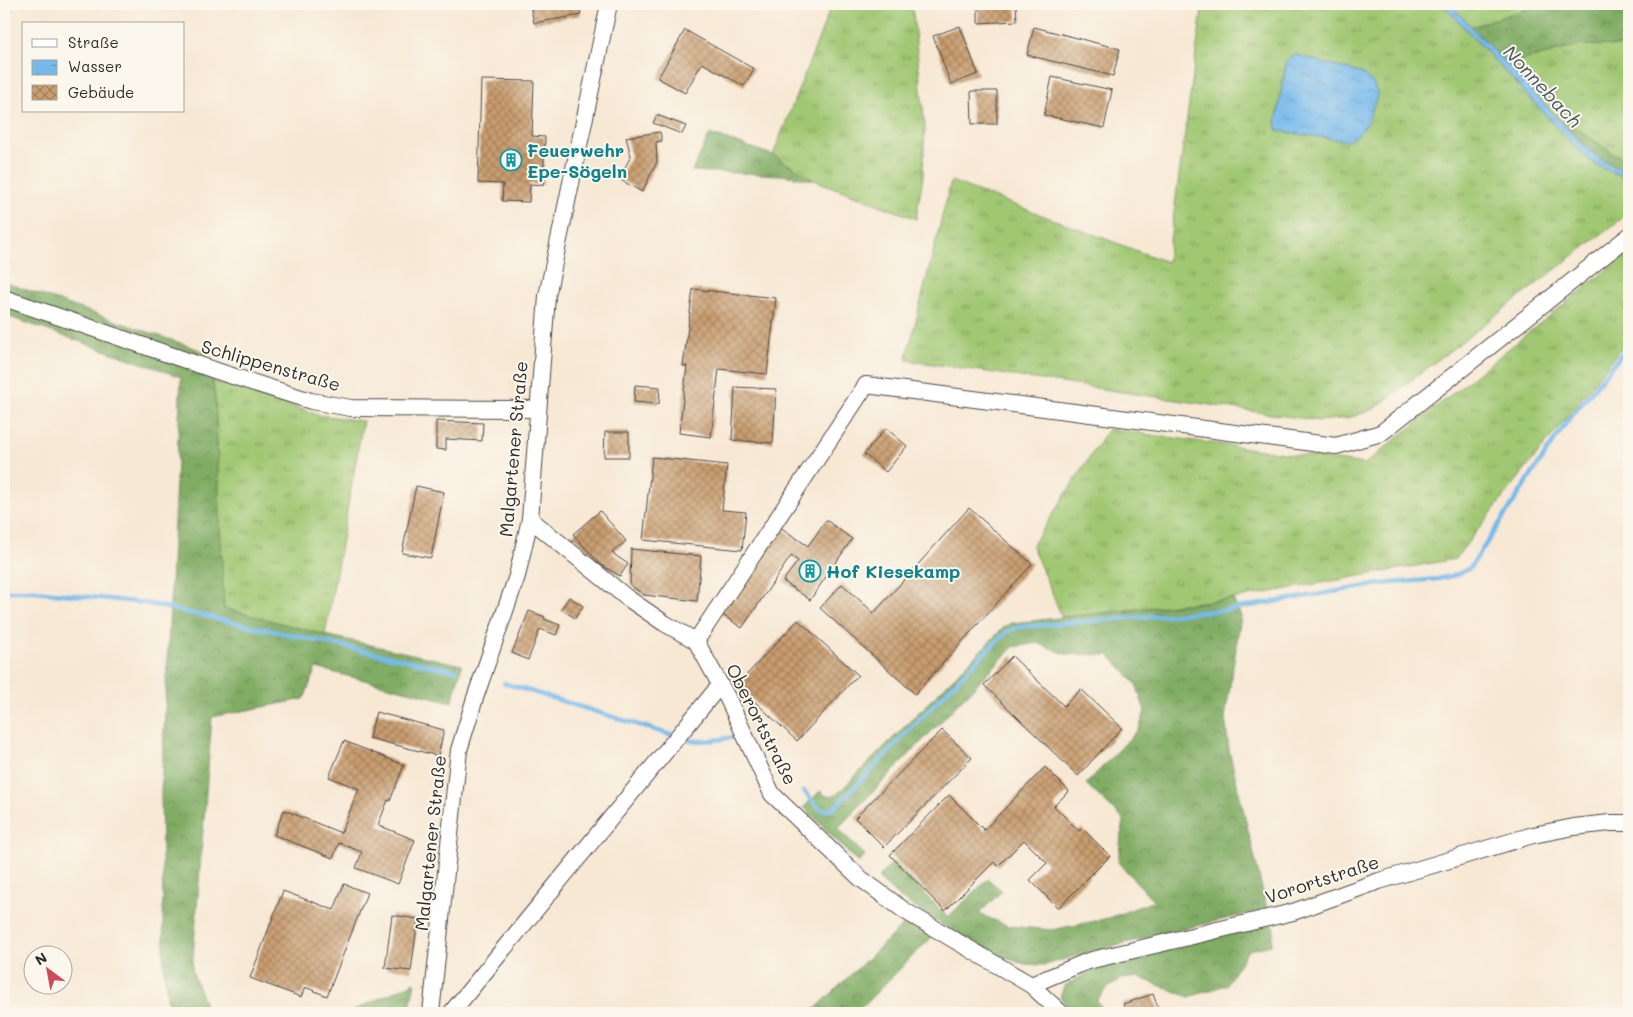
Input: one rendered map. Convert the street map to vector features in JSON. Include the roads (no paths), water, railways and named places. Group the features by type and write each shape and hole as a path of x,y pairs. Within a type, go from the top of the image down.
{"street":[{"name":"Malgartener Straße","path":"431,1013 459,750 474,698 517,576 530,519 547,296 609,4"},
{"path":"530,519 626,597 664,623 696,641 866,385 1336,446 1381,433 1629,236"},
{"name":"Schlippenstraße","path":"4,298 222,373 311,401 351,408 538,410"},
{"name":"Oberortstraße","path":"696,641 720,684 772,794 782,805 860,878 905,911 1031,985 1060,1013"},
{"path":"450,1013 720,684"},
{"name":"Vorortstraße","path":"1031,985 1088,961 1293,912 1379,881 1533,834 1574,827 1629,823"}],"water":[{"path":"1442,4 1450,4 1582,144 1598,157 1629,174 1629,179 1596,165 1581,153"},
{"path":"1297,55 1363,74 1373,83 1378,94 1367,122 1354,137 1347,141 1278,131 1276,124 1286,63 1290,57"}],"waterway":[{"path":"804,791 822,809 826,810 836,806 979,658 1008,631 1018,627 1226,610 1380,584 1438,579 1456,575 1470,568 1566,423 1629,345"},
{"path":"4,591 35,591 145,603 456,671"},
{"path":"504,683 674,736"},
{"path":"682,739 701,741 735,737"}],"place":[{"name":"Feuerwehr Epe-Sögeln","path":"511,160"},
{"name":"Hof Kiesekamp","path":"810,571"}],"water label":[{"name":"Nonnebach","path":"1543,86"}]}
